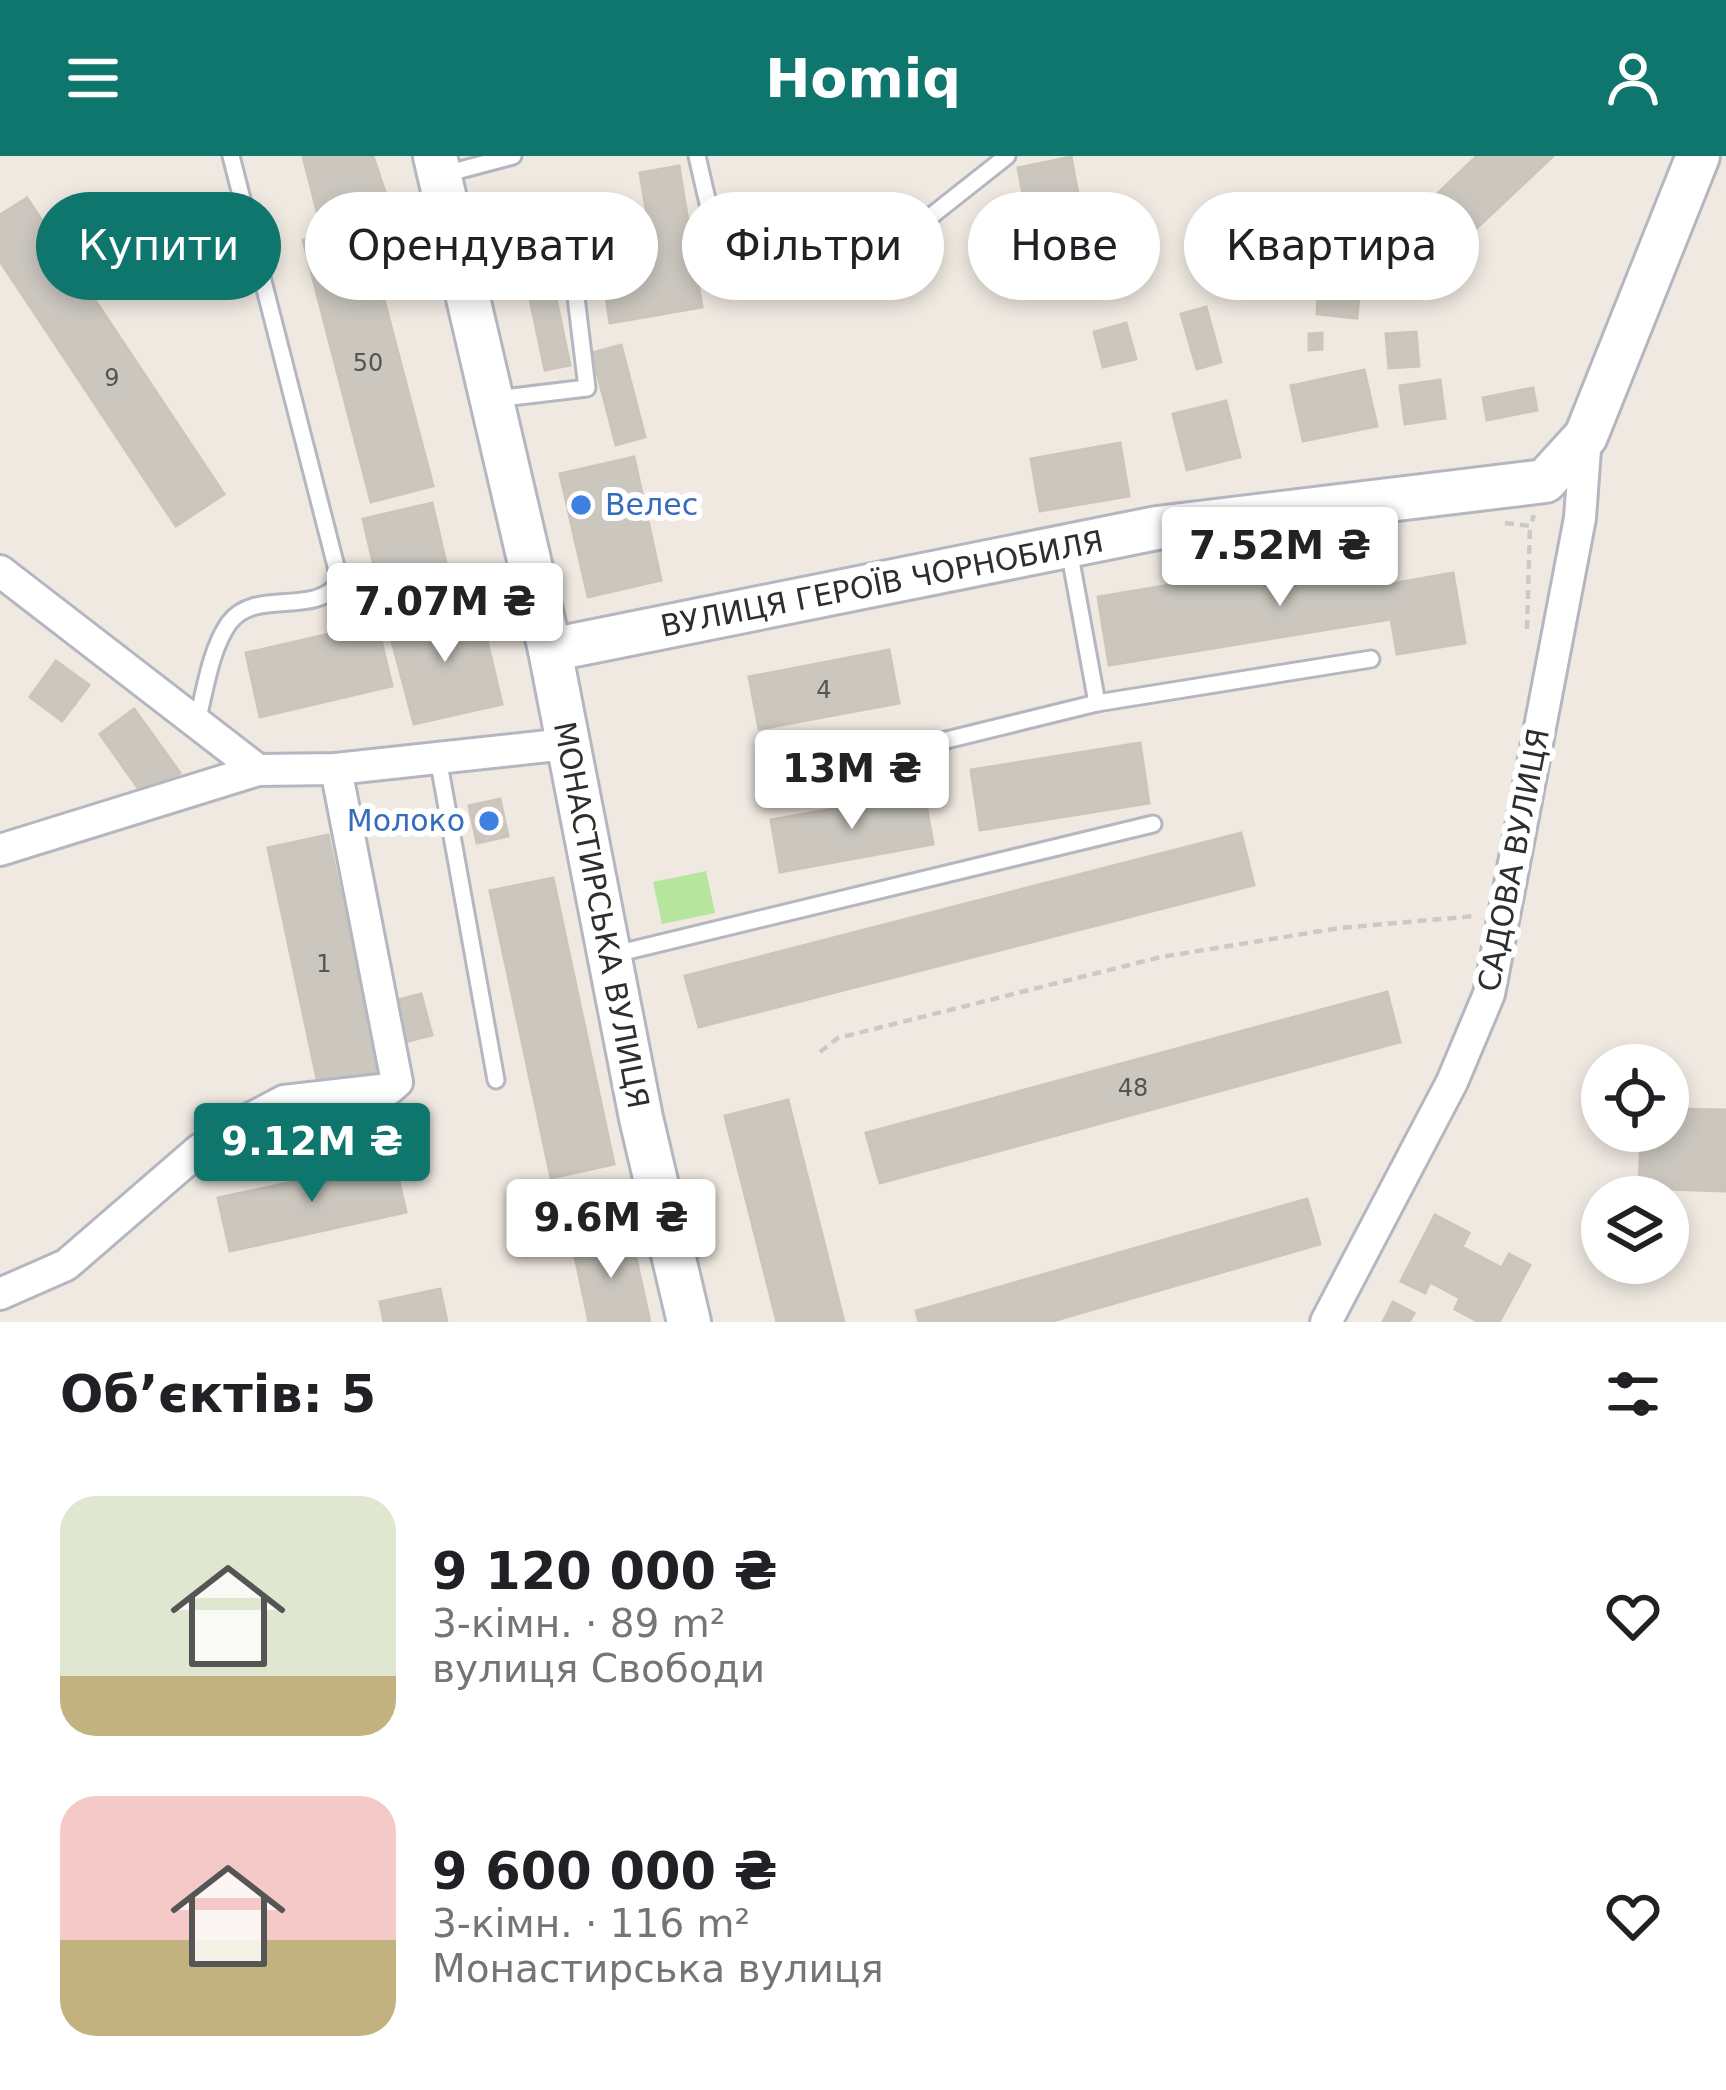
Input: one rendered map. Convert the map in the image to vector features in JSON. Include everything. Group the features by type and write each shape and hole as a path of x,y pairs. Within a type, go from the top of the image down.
{"main road":[{"name":"САДОВА ВУЛИЦЯ","path":"1576,450 1698,156"},
{"name":"МОНАСТИРСЬКА ВУЛИЦЯ","path":"437,166 550,650 641,1118 689,1322"},
{"name":"ВУЛИЦЯ ГЕРОЇВ ЧОРНОБИЛЯ","path":"550,650 1157,528 1545,481 1576,450"}],"street":[{"name":"САДОВА ВУЛИЦЯ","path":"1326,1322 1452,1082 1489,994 1580,518 1576,450"},
{"path":"0,571 258,770"},
{"path":"0,850 258,770 336,770 567,744"},
{"path":"0,1294 66,1265 199,1150 248,1120 284,1101 389,1089 397,1082 336,770"}],"lane":[{"path":"197,723 217,647 239,612 320,598 340,582 231,156"},
{"path":"437,166 513,156"},
{"path":"697,156 724,254 767,266 813,261 921,224 1007,156"},
{"path":"492,400 587,388 576,300"},
{"path":"1069,547 1097,703"},
{"path":"926,745 1097,703 1371,659"},
{"path":"438,758 496,1080"},
{"path":"608,956 1153,824"}],"path":[{"path":"1527,635 1530,526"},
{"path":"820,1052 838,1038 1161,957 1340,928 1505,914"}],"green space":[{"path":"706,871 715,913 662,924 653,882"}],"building":[{"path":"303,156 373,156 385,192 312,192"},
{"path":"1477,156 1553,156 1479,226 1479,192 1439,192"},
{"path":"1071,157 1078,192 1023,192 1018,168"},
{"path":"679,166 683,192 682,300 701,300 702,307 610,323 606,300 658,300 658,192 643,192 640,173"},
{"path":"27,198 36,212 36,300 95,300 224,494 176,526 0,261 0,215"},
{"path":"319,300 384,300 433,486 371,502"},
{"path":"530,300 556,300 570,365 545,370"},
{"path":"1318,300 1359,300 1357,318 1317,314"},
{"path":"1206,307 1221,362 1197,369 1181,314"},
{"path":"1126,323 1136,359 1103,367 1094,332"},
{"path":"1416,332 1419,366 1389,368 1386,334"},
{"path":"1322,333 1322,349 1309,350 1309,334"},
{"path":"621,345 645,437 616,445 592,353"},
{"path":"1364,370 1377,426 1303,441 1291,386"},
{"path":"1440,380 1445,418 1405,424 1400,386"},
{"path":"1533,388 1537,410 1487,420 1483,398"},
{"path":"1226,401 1240,457 1187,470 1173,414"},
{"path":"1120,443 1129,496 1040,511 1031,459"},
{"path":"634,457 661,580 588,597 560,474"},
{"path":"432,503 457,610 388,626 363,519"},
{"path":"1380,550 1385,585 1453,573 1465,643 1397,654 1391,619 1109,665 1098,597"},
{"path":"457,610 481,615 502,704 414,724 388,626"},
{"path":"377,623 392,686 260,717 246,653"},
{"path":"889,650 899,703 759,729 749,677"},
{"path":"56,661 89,685 62,721 30,697"},
{"path":"134,709 180,773 145,798 100,734"},
{"path":"1140,743 1149,803 980,830 971,770"},
{"path":"924,793 933,844 780,872 771,820"},
{"name":"Молоко","path":"500,799 508,836 477,843 469,806"},
{"path":"1241,833 1254,885 699,1027 685,976"},
{"path":"328,835 380,1080 320,1093 268,848"},
{"path":"553,878 614,1164 551,1178 490,891"},
{"path":"1387,992 1400,1042 880,1183 866,1133"},
{"path":"421,994 432,1035 405,1042 394,1001"},
{"path":"788,1100 844,1322 777,1322 725,1116"},
{"path":"1689,1109 1726,1110 1726,1191 1689,1190 1689,1176 1639,1176 1640,1152 1689,1152"},
{"path":"394,1160 406,1212 230,1251 218,1198"},
{"path":"1307,1199 1320,1244 1049,1322 919,1322 916,1311"},
{"path":"1435,1215 1469,1233 1462,1247 1502,1268 1509,1254 1530,1265 1499,1322 1479,1322 1455,1309 1460,1298 1430,1282 1425,1293 1401,1281"},
{"path":"631,1235 650,1322 589,1322 573,1247"},
{"path":"440,1289 447,1322 384,1322 380,1302"},
{"path":"1393,1302 1414,1313 1409,1322 1383,1322"}],"place":[{"name":"Велес","path":"581,505"},
{"name":"Молоко","path":"489,821"}]}
